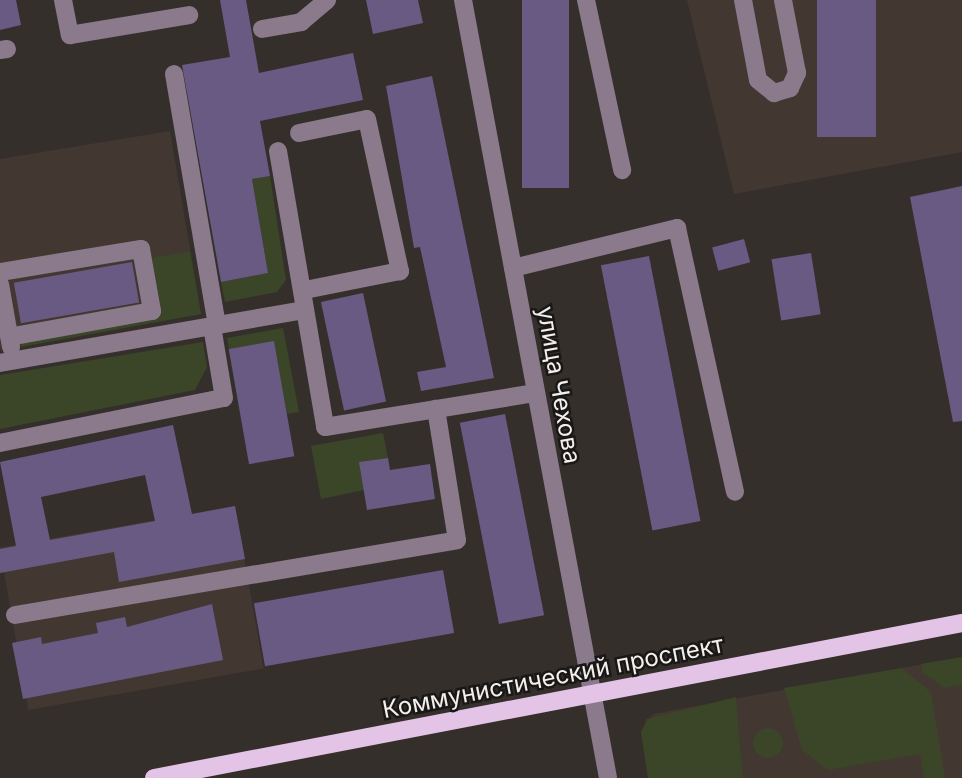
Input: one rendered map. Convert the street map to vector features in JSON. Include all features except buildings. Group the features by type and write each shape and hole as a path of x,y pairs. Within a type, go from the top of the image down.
{"main road":[{"name":"Коммунистический проспект","path":"154,778 962,623"}],"street":[{"path":"63,0 69,35 189,15"},
{"path":"262,29 301,22 327,0"},
{"name":"улица Чехова","path":"463,0 608,778"},
{"path":"586,0 622,170"},
{"path":"743,0 758,80 774,93 790,88 797,73 783,0"},
{"path":"0,443 224,398 215,325 174,74"},
{"path":"299,133 367,119 400,271 305,290"},
{"path":"278,151 305,290 303,310 325,427 536,393"},
{"path":"513,268 677,228 735,492"},
{"path":"0,272 141,249 152,311 9,337"},
{"path":"0,284 2,310 9,337 7,362 303,310"},
{"path":"15,615 457,540 436,409"}],"shaded area":[{"path":"687,0 962,0 962,152 734,194"},
{"path":"170,131 201,314 0,350 0,159"},
{"path":"235,506 264,668 28,710 0,547"},
{"path":"962,657 962,778 648,778 641,732 653,714"}],"green space":[{"path":"270,176 286,280 277,292 225,302 221,282 268,273 252,179"},
{"path":"190,251 201,314 21,347 20,341 162,315 152,258"},
{"path":"283,328 299,412 287,414 274,342 229,349 227,338"},
{"path":"203,342 207,367 195,390 0,429 0,375"},
{"path":"383,433 388,458 360,462 364,490 321,499 311,446"},
{"path":"962,657 962,685 944,688 922,672 921,664"},
{"path":"902,668 931,692 945,778 924,778 920,754 828,770 802,750 784,688"},
{"path":"736,697 743,778 648,778 641,732 647,719"},
{"path":"768,728 779,732 783,743 779,754 768,758 757,754 753,743 757,732"}]}
